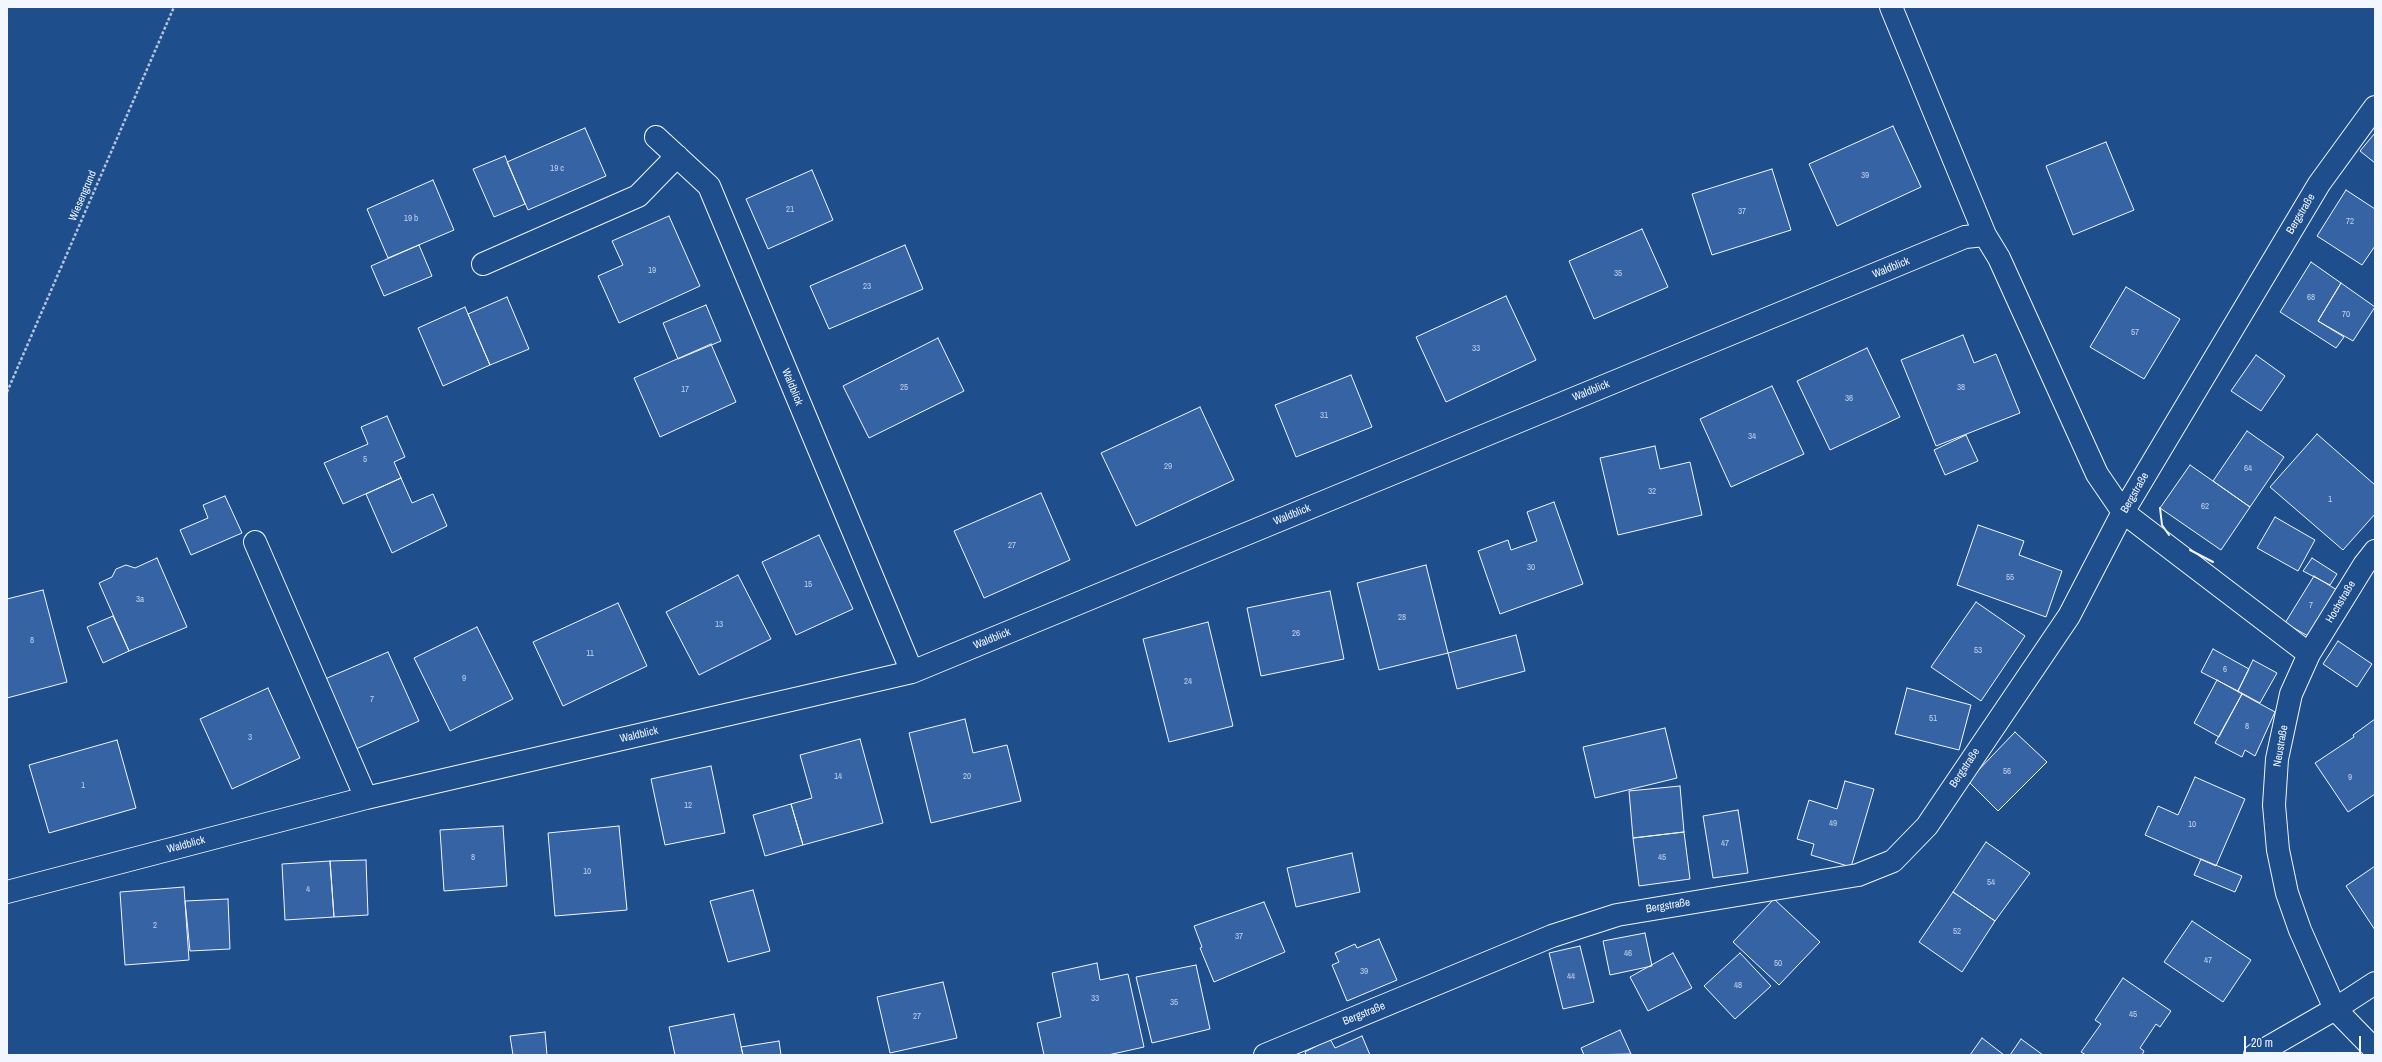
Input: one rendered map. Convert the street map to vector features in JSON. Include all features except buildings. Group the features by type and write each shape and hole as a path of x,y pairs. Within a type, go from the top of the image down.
{"street":[{"path":"1891,7 1985,235 1999,258 2097,474 2123,512 2309,654"},
{"name":"Bergstraße","path":"1265,1055 1552,936 1617,914 1858,875 1893,861 1926,826 2068,616 2123,512 2319,184 2375,107"},
{"name":"Waldblick","path":"656,137 708,186 912,672"},
{"path":"483,264 638,196 677,156"},
{"name":"Waldblick","path":"7,892 366,798 912,672 1965,237 1985,235"},
{"path":"255,542 366,798"},
{"name":"Hochstraße","path":"2309,654 2364,565 2375,551"},
{"name":"Neustraße","path":"2309,654 2291,694 2277,759 2276,820 2278,850 2287,893 2300,930 2335,1009 2375,1050"},
{"path":"2255,1055 2335,1009 2375,982"}],"path":[{"name":"Wiesengrund","path":"7,392 174,7"}],"wall":[{"path":"2160,508 2162,525 2169,535"},
{"path":"2190,550 2213,562"}]}
